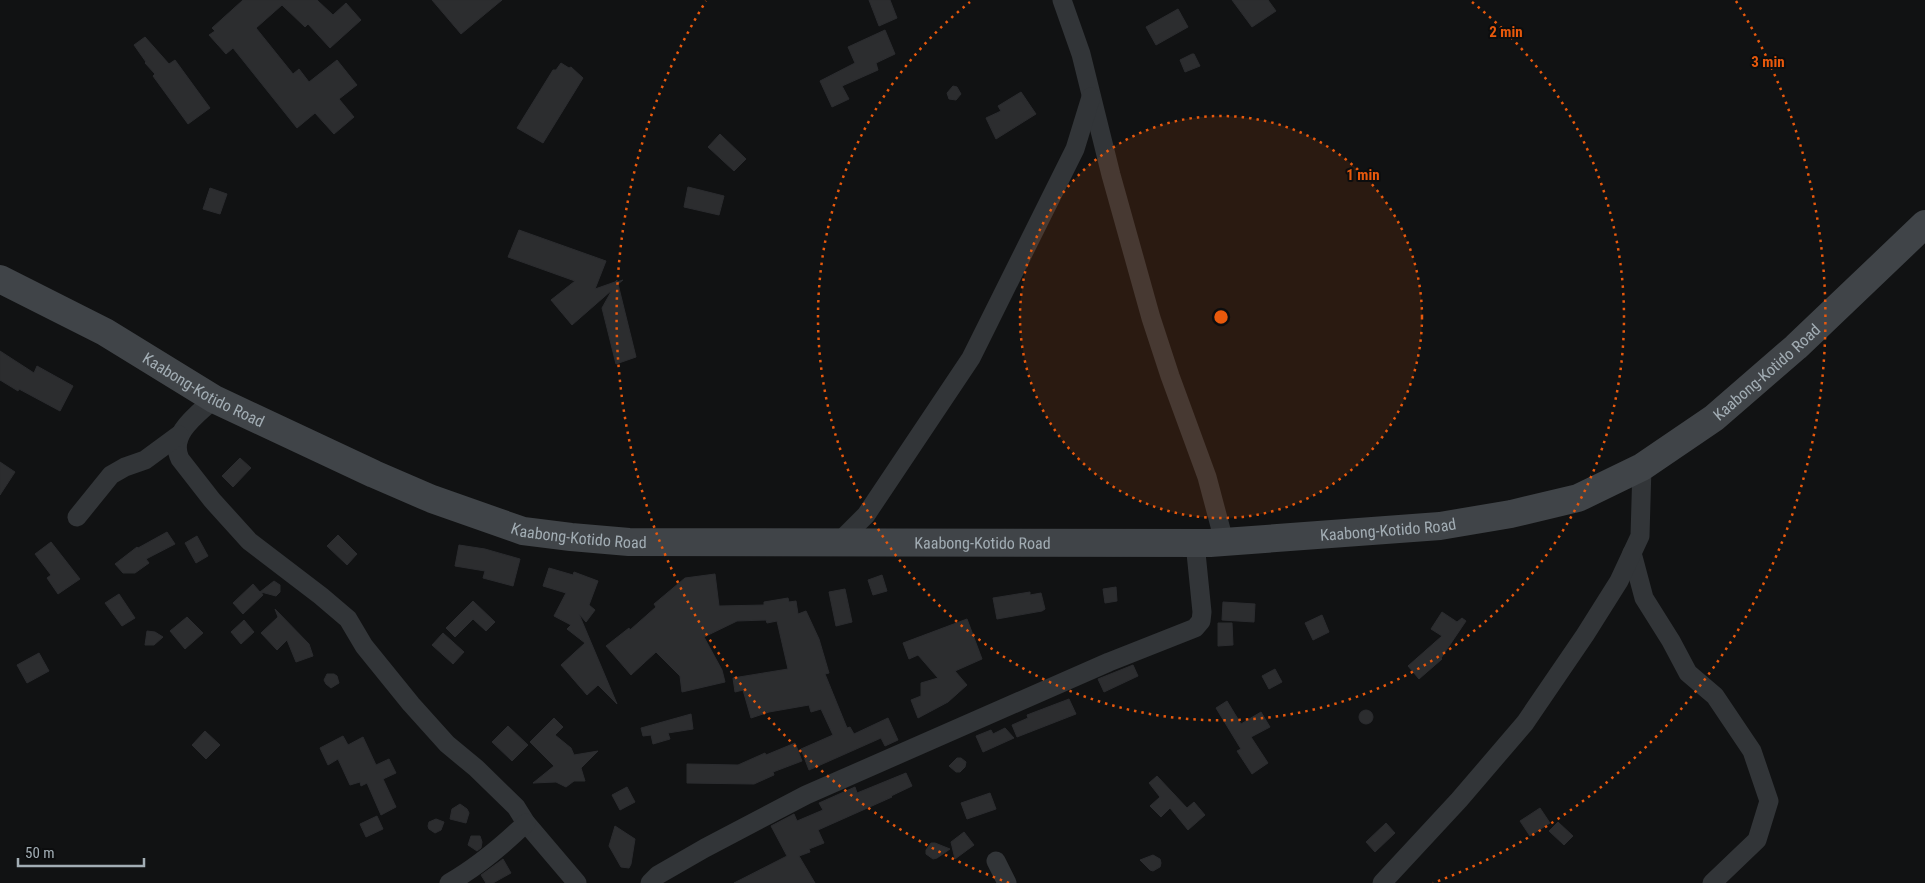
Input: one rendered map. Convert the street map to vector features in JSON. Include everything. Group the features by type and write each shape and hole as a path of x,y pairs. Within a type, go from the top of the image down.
{"main road":[{"name":"Kaabong-Kotido Road","path":"0,279 105,332 214,399 382,478 432,499 522,530 629,542 1210,543 1440,526 1511,514 1578,498 1642,467 1722,411 1796,347 1925,224"}],"street":[{"path":"1062,0 1081,54 1111,175 1151,318 1207,477 1224,541"},
{"path":"839,542 866,515 971,358 1075,149 1091,97"},
{"path":"78,517 111,475 125,467 145,460 179,435 190,421 214,399"},
{"path":"179,435 176,444 180,459 212,500 249,541 322,596 348,619 364,646 411,704 447,744 476,768 516,807 526,823 577,883"},
{"path":"1382,883 1459,800 1525,723 1586,635 1619,581 1640,536 1642,467"},
{"path":"640,883 654,879 806,795 1109,662 1195,628 1201,621 1202,612 1195,543"},
{"path":"1632,553 1644,598 1671,641 1688,673 1715,696 1752,751 1769,801 1757,840 1712,883"},
{"path":"449,883 477,865 526,823"},
{"path":"996,861 1007,883"}],"building":[{"path":"243,0 317,0 333,15 346,3 361,20 330,48 308,24 305,27 282,5 256,28 293,74 299,69 309,82 337,60 357,85 339,99 354,117 334,134 315,113 297,128 233,48 226,54 209,35 215,31 212,28"},
{"path":"432,0 502,0 461,34"},
{"path":"869,0 890,0 897,18 879,26"},
{"path":"1232,0 1268,0 1276,11 1252,27"},
{"path":"1178,9 1188,27 1156,45 1146,27"},
{"path":"885,30 895,54 876,63 878,70 842,86 849,99 832,107 820,81 855,63 848,47"},
{"path":"145,37 169,64 175,60 210,108 188,124 153,76 155,74 145,63 134,45"},
{"path":"1194,54 1200,66 1185,72 1180,60"},
{"path":"561,63 569,68 571,67 583,78 543,143 517,128 553,70 556,70"},
{"path":"953,86 957,87 961,94 956,100 949,99 947,93"},
{"path":"1021,92 1036,114 996,139 986,118 1001,111 998,106"},
{"path":"720,134 746,159 734,171 708,147"},
{"path":"688,187 724,196 719,215 684,207"},
{"path":"210,188 227,194 220,214 203,209"},
{"path":"519,230 606,261 595,289 617,280 617,282 623,280 618,284 636,357 616,364 602,308 612,290 572,325 551,300 575,281 508,257"},
{"path":"0,351 34,373 37,366 73,386 60,411 19,389 18,391 0,380"},
{"path":"240,458 251,468 233,487 222,476"},
{"path":"0,462 15,472 0,495"},
{"path":"167,532 175,544 146,559 149,563 135,573 123,573 115,564 137,547"},
{"path":"338,535 357,554 347,565 327,546"},
{"path":"197,536 208,556 196,563 185,543"},
{"path":"51,542 80,579 58,594 47,578 51,575 35,554"},
{"path":"459,545 485,549 520,559 513,586 483,578 485,571 455,566"},
{"path":"549,568 573,575 574,572 598,581 589,605 595,610 586,622 579,614 617,704 598,685 587,695 561,665 585,643 567,629 571,625 554,616 566,593 543,586"},
{"path":"715,574 719,606 764,605 764,602 788,598 789,602 796,601 798,614 806,611 819,639 829,673 825,674 847,728 850,727 854,734 888,718 898,740 885,746 881,738 809,770 801,749 833,735 821,709 811,712 809,705 769,712 751,718 743,690 735,692 733,678 788,669 777,621 767,623 766,620 737,621 704,637 722,670 725,682 682,692 680,676 656,652 631,675 606,646 629,628 630,630 656,607 654,604 685,578"},
{"path":"882,575 887,591 873,595 868,580"},
{"path":"274,581 280,585 280,592 276,596 261,592 263,595 243,614 233,603 253,584 260,592"},
{"path":"1116,587 1117,601 1105,603 1103,589"},
{"path":"845,589 852,622 836,626 829,592"},
{"path":"1030,592 1030,595 1041,593 1045,609 997,619 993,598"},
{"path":"119,594 135,618 122,626 105,603"},
{"path":"473,601 495,622 486,631 473,619 455,637 446,628"},
{"path":"1223,602 1255,604 1254,622 1222,620"},
{"path":"275,609 309,644 313,656 296,662 287,640 277,650 261,633 278,617"},
{"path":"1442,612 1457,622 1462,618 1466,621 1442,659 1419,679 1408,666 1442,636 1431,629"},
{"path":"1322,615 1329,632 1313,640 1305,623"},
{"path":"187,617 203,633 185,649 170,631"},
{"path":"967,619 982,659 955,671 967,685 948,702 918,718 911,700 921,696 921,683 938,678 918,655 909,659 903,643"},
{"path":"244,620 254,632 241,644 231,632"},
{"path":"1218,623 1232,623 1233,645 1218,646"},
{"path":"147,631 155,632 163,637 154,645 145,645"},
{"path":"443,633 464,652 453,664 432,645"},
{"path":"39,653 49,671 27,683 17,665"},
{"path":"1133,665 1138,676 1104,692 1098,679"},
{"path":"1275,669 1282,682 1269,689 1262,676"},
{"path":"327,674 337,676 339,683 331,688 324,680"},
{"path":"1069,699 1076,714 1017,737 1012,725 1028,718 1027,715"},
{"path":"1227,701 1241,724 1261,712 1270,727 1251,737 1268,763 1252,774 1237,751 1241,749 1216,708"},
{"path":"1363,710 1369,710 1373,717 1369,724 1363,724 1359,720 1359,714"},
{"path":"691,714 693,729 668,733 670,739 653,744 651,735 643,736 641,728"},
{"path":"554,718 563,727 555,735 571,748 574,755 598,751 581,768 585,781 574,781 566,787 556,782 533,783 554,766 530,742"},
{"path":"508,726 528,745 512,761 492,742"},
{"path":"1005,728 1014,738 983,752 976,736 991,730 993,734"},
{"path":"205,731 220,745 206,759 192,745"},
{"path":"343,736 348,745 363,737 376,765 389,759 396,773 383,779 396,807 381,815 367,783 361,786 360,782 350,785 338,759 328,765 320,748"},
{"path":"795,743 802,761 773,772 774,775 754,784 687,783 687,764 738,765"},
{"path":"957,758 961,758 966,762 965,767 960,772 956,772 949,766"},
{"path":"906,773 912,786 818,830 824,843 809,849 810,852 799,856 815,883 734,883 787,856 771,826 794,814 797,821 823,810 819,803 855,787 857,793"},
{"path":"1157,776 1187,808 1194,802 1205,815 1188,830 1170,808 1161,817 1150,806 1160,797 1149,783"},
{"path":"627,787 635,802 620,810 612,795"},
{"path":"990,793 996,809 967,819 961,803"},
{"path":"460,804 469,813 466,823 450,819 452,809"},
{"path":"1540,808 1550,823 1530,836 1520,821"},
{"path":"377,816 383,829 366,837 360,824"},
{"path":"436,819 444,822 441,830 435,833 428,826 429,822"},
{"path":"1558,822 1573,836 1564,845 1549,831"},
{"path":"1386,823 1395,833 1375,852 1366,842"},
{"path":"615,826 635,839 629,868 621,867 609,846"},
{"path":"964,832 974,845 955,859 951,842"},
{"path":"471,836 480,836 481,848 477,851 468,845"},
{"path":"931,843 950,849 933,859 926,854 926,850"},
{"path":"1153,855 1160,859 1161,863 1160,867 1153,871 1140,860"},
{"path":"503,859 511,873 493,883 486,883 481,875"}]}
